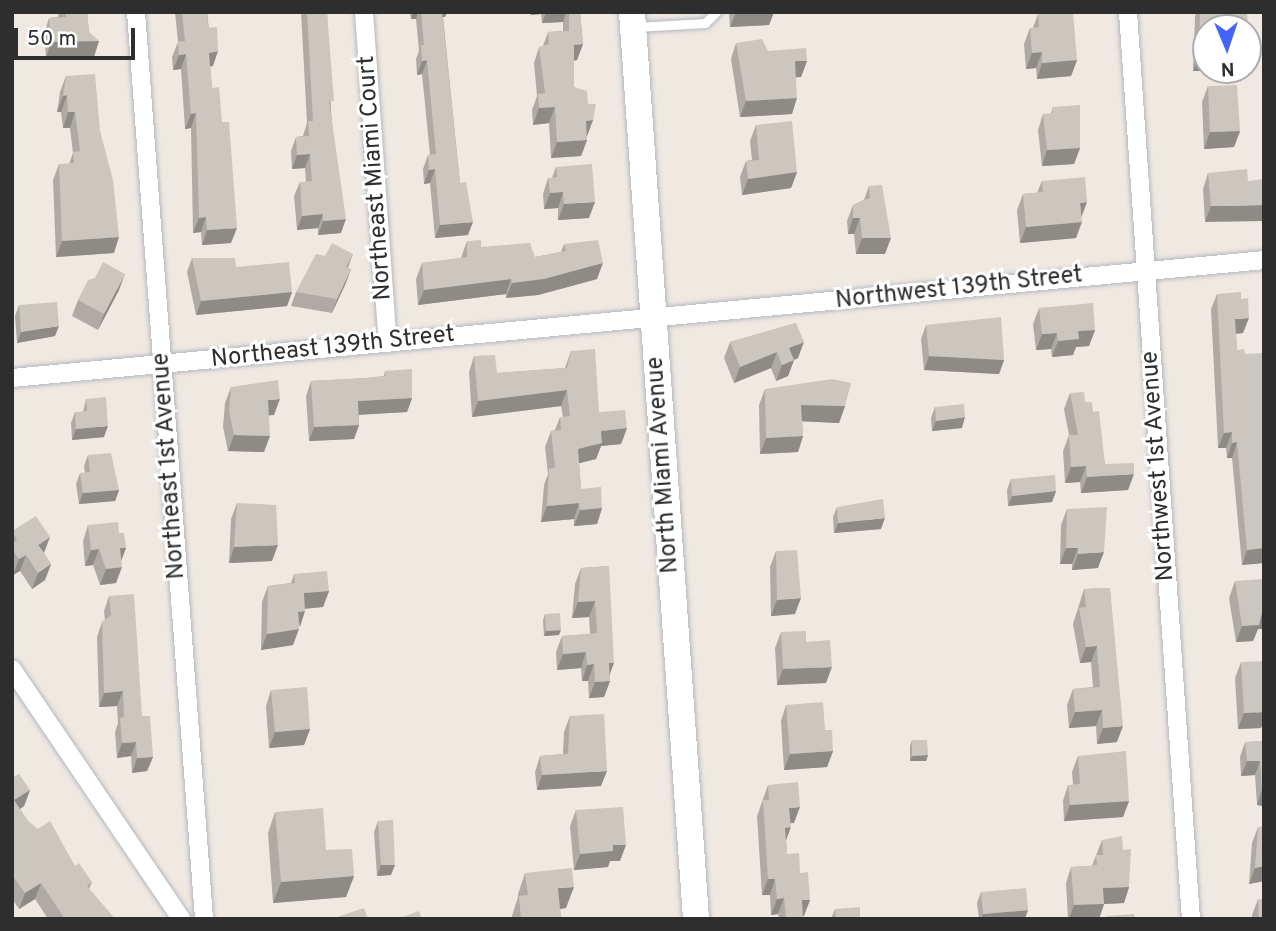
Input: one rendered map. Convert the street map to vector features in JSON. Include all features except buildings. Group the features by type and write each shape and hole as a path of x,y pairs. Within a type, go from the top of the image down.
{"street":[{"name":"Northeast 1st Avenue","path":"136,12 204,919"},
{"name":"Northeast Miami Court","path":"364,12 388,343"},
{"name":"Northwest 1st Avenue","path":"1128,12 1191,919"},
{"name":"North Miami Avenue","path":"632,20 696,919"},
{"name":"Northwest 139th Street","path":"654,318 1264,260"},
{"name":"Northeast 139th Street","path":"12,378 654,318"},
{"path":"12,669 181,919"}],"lane":[{"path":"632,20 705,23 716,12"}]}
